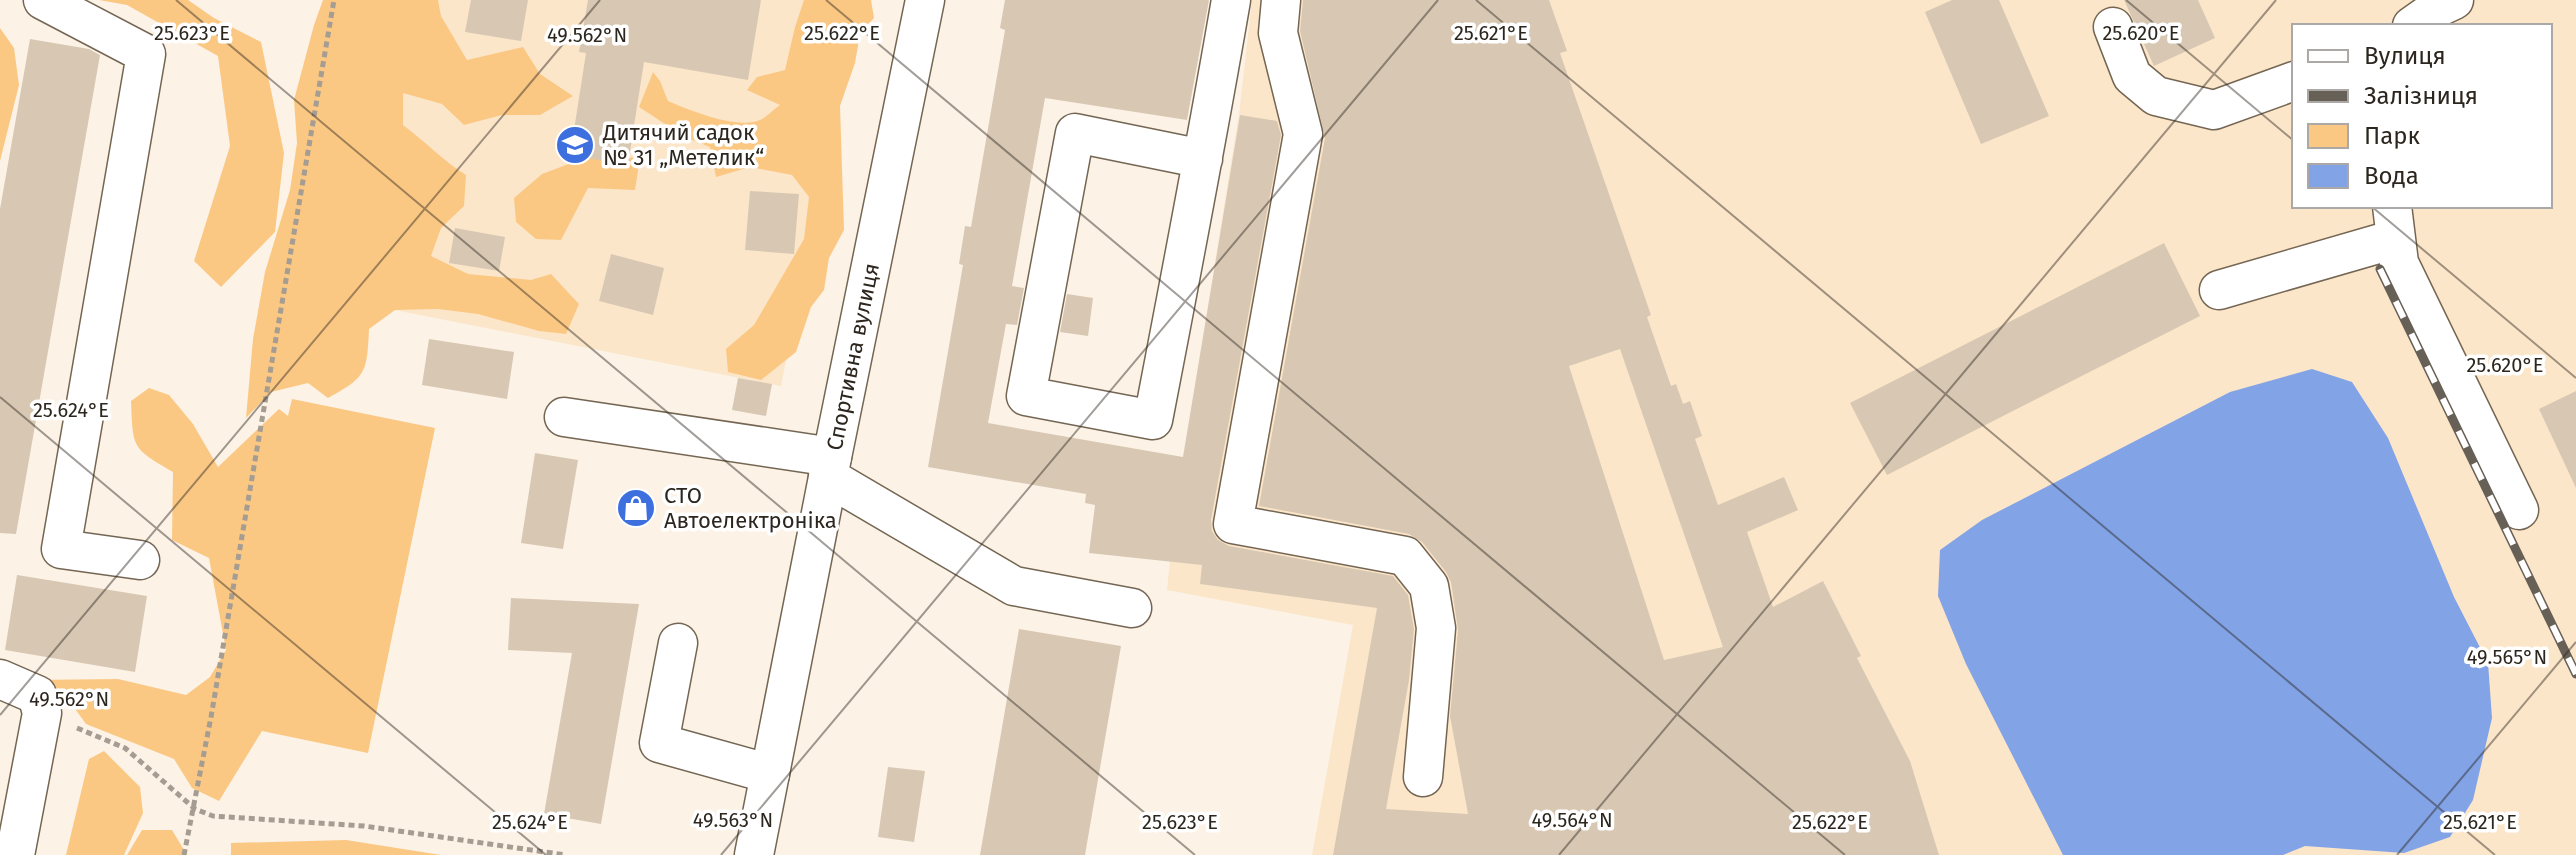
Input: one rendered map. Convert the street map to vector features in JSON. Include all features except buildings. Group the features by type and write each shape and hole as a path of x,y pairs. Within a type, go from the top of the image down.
{"street":[{"path":"43,0 146,54 61,549 140,560"},
{"name":"Спортивна вулиця","path":"754,855 925,0"},
{"path":"1203,159 1075,133 1026,396 1153,420 1203,159 1231,0"},
{"path":"1281,0 1278,33 1303,134 1233,524 1405,556 1429,586 1436,628 1423,777"},
{"path":"2415,24 2454,0"},
{"path":"2113,27 2132,76 2156,96 2214,110 2292,82"},
{"path":"2219,290 2394,222 2399,263 2519,510"},
{"path":"564,417 830,467 1014,586 1132,608"},
{"path":"678,643 659,743 770,774"},
{"path":"0,679 37,695 42,713 15,855"}],"path":[{"path":"184,855 195,809 334,0"},
{"path":"42,713 125,748 195,809 213,816 364,826 566,855"}],"shaded area":[{"name":"Дитячий садок № 31 „Метелик“","path":"350,0 857,0 781,386 293,290"},
{"path":"1252,0 2576,0 2576,855 1312,855 1353,625 1167,590 1175,510 1239,114"}],"green space":[{"path":"99,0 188,0 214,18 261,42 284,153 275,232 221,287 194,261 230,146 218,56 127,5"},
{"path":"323,0 438,0 441,16 467,60 523,47 540,74 573,96 540,115 502,115 464,125 442,104 403,93 403,125 466,175 464,206 441,228 431,256 468,274 531,280 551,274 579,304 566,334 539,331 478,314 438,309 395,310 369,329 365,364 351,384 328,398 308,383 271,392 246,418 253,339 265,272 290,190 297,143 294,100"},
{"path":"804,0 871,0 874,18 860,34 855,63 840,106 844,230 829,258 824,290 811,307 796,352 761,380 728,372 726,349 754,325 804,239 809,197 792,175 750,167 716,177 710,147 685,137 639,107 653,72 668,101 726,121 739,123 763,119 780,105 747,90 757,77 785,70"},
{"path":"0,28 14,48 19,85 0,161"},
{"path":"590,156 640,158 635,190 588,188 561,240 536,239 516,222 514,198 542,174"},
{"path":"149,388 169,395 193,424 218,467 279,409 288,416 292,399 435,428 368,753 262,731 219,801 192,788 174,759 86,724 68,699 32,680 118,679 186,695 210,677 226,650 209,558 172,540 173,472 142,452 134,438 131,401"},
{"path":"104,751 140,787 143,813 124,855 66,855 89,759"},
{"path":"142,830 172,830 187,855 127,855"},
{"path":"346,840 441,855 231,855 231,843"}],"water":[{"path":"2312,369 2352,382 2388,438 2454,597 2488,663 2492,718 2473,800 2450,837 2404,853 2305,846 2283,855 2063,855 1966,664 1938,596 1940,550 1982,520 2230,392"}],"railway":[{"path":"2380,269 2576,674"}],"place":[{"name":"Дитячий садок № 31 „Метелик“","path":"575,145"},
{"name":"СТО Автоелектроніка","path":"636,508"}]}
